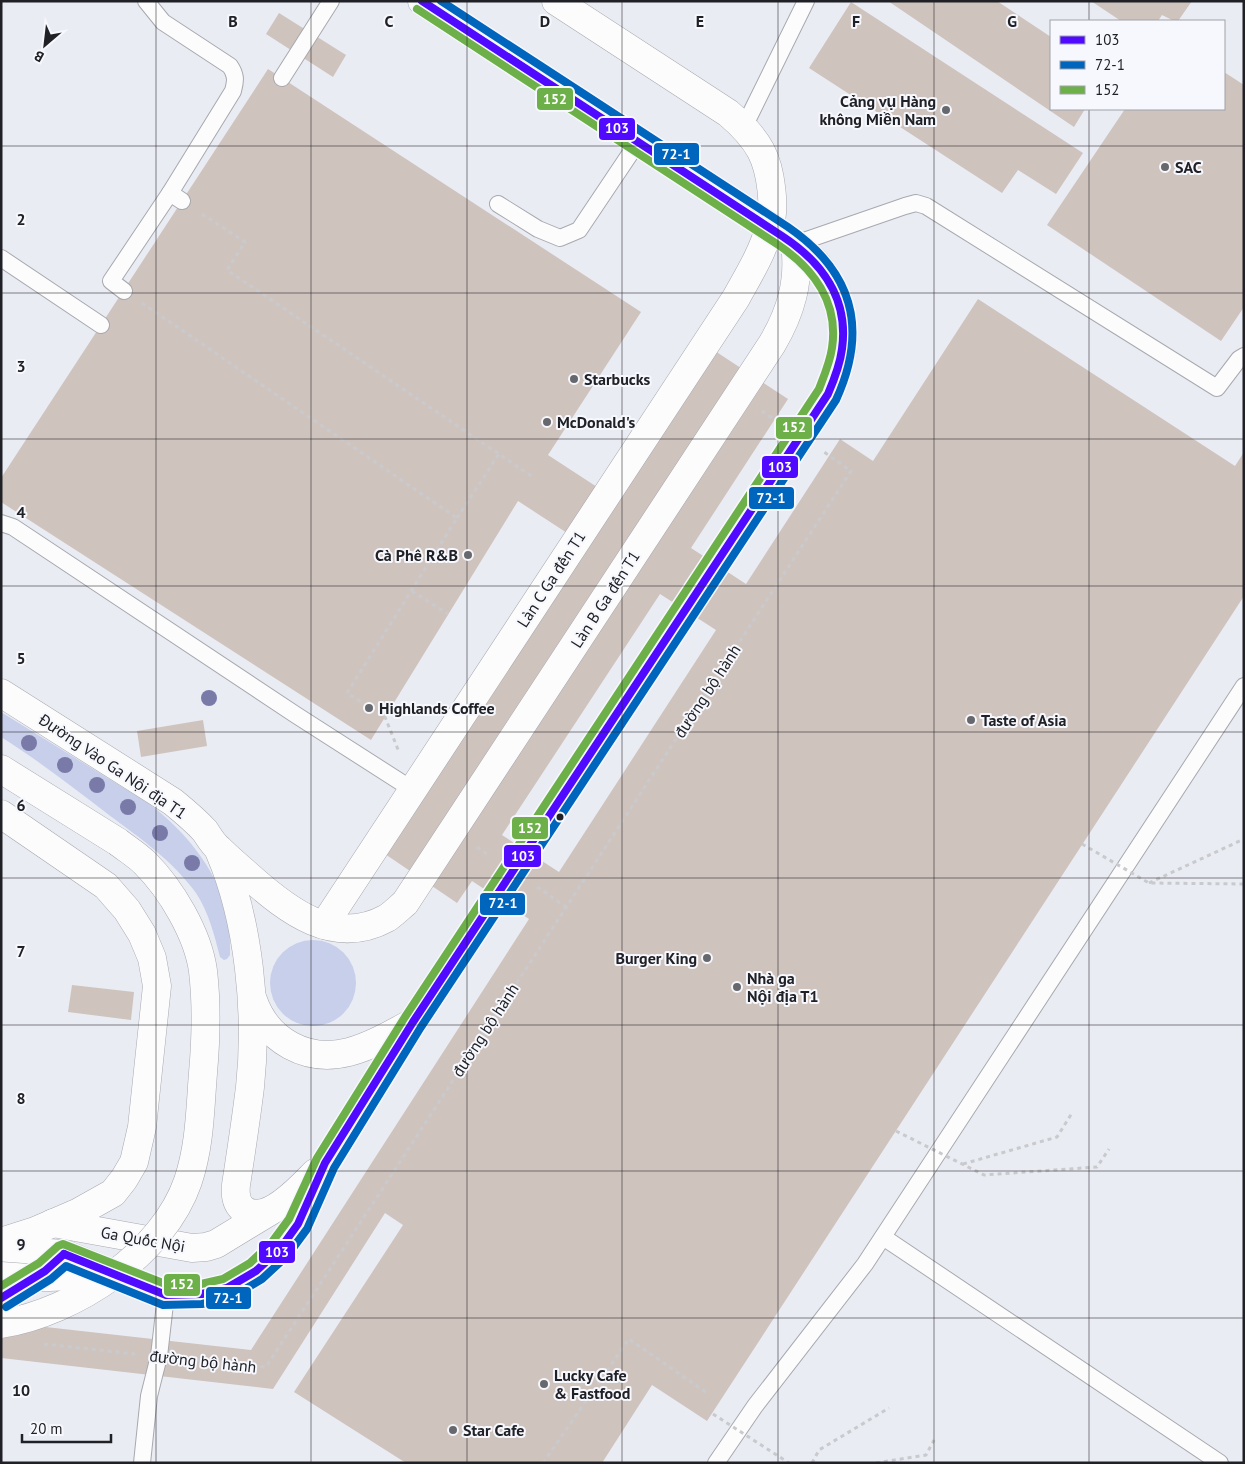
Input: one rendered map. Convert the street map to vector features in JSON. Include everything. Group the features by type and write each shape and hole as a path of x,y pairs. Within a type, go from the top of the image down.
{"street":[{"path":"1,1250 64,1254 166,1295 202,1294 227,1288 256,1271 280,1250 298,1224 325,1163 413,1022 828,394 837,371 842,349 842,328 838,304 828,280 815,263 795,244 422,1"},
{"name":"Làn C Ga đến T1","path":"324,925 736,298 755,264 770,228 772,203 770,178 761,151 744,127 728,113 556,1"},
{"name":"Làn B Ga đến T1","path":"218,848 283,905 309,920 324,925 346,928 367,926 388,918 405,903 782,328 794,295 797,261 795,244"},
{"name":"Đường Vào Ga Nội địa T1","path":"1,693 173,802 204,830 218,848"},
{"path":"1,769 118,842 144,862 164,884 196,944 203,970 207,1031 197,1148 187,1183 176,1206 160,1229 144,1248 117,1274 79,1297 30,1319 1,1324"},
{"path":"1,814 106,886 128,910 142,934 152,958 157,986 140,1136 134,1162 124,1179 87,1229 64,1254 45,1272 1,1298"},
{"path":"218,848 230,877 238,904 250,988 252,1043 250,1086 235,1193 240,1207 254,1215 270,1211 281,1204 325,1163"},
{"path":"250,988 258,1015 275,1036 298,1049 310,1052 334,1054 348,1052 377,1041 413,1022"},
{"path":"1,1242 35,1231 79,1212 113,1193"},
{"name":"Ga Quốc Nội","path":"53,1223 192,1248 206,1247 216,1244 281,1204"},
{"path":"1,1276 30,1278 117,1274"}],"lane":[{"path":"124,290 111,282 176,197 233,91 236,82 235,73 230,66 132,1"},
{"path":"146,1 163,22"},
{"path":"282,78 331,1"},
{"path":"744,127 806,1"},
{"path":"498,204 538,229 560,238 579,230 638,142"},
{"path":"795,244 905,206 916,204 926,206 1217,388 1238,360 1244,356"},
{"path":"1,258 101,325"},
{"path":"1,523 13,527 296,715 413,790"},
{"path":"716,1463 755,1406 847,1289 1244,686"},
{"path":"882,1237 1220,1463"},
{"path":"142,1463 149,1396 158,1356 166,1295"}],"path":[{"path":"176,197 246,242 227,270 533,477"},
{"path":"124,290 457,518"},
{"path":"385,717 347,693 499,454"},
{"name":"đường bộ hành","path":"41,1344 266,1367 851,471"},
{"path":"412,591 448,614"},
{"path":"1149,883 1244,839"},
{"path":"1082,844 1149,883 1244,884"},
{"path":"963,1164 1057,1137 1072,1113"},
{"path":"896,1131 984,1175 1097,1167 1109,1149"},
{"path":"543,1463 629,1339 707,1393"},
{"path":"812,1463 819,1450 889,1408"},
{"path":"712,1414 789,1463"},
{"path":"876,1463 926,1454 934,1440"}],"shaded area":[{"path":"1,712 148,803 189,841 211,872 225,906 230,936 230,955 227,959 224,960 220,957 211,924 201,901 187,881 156,851 132,832 56,775 1,737"},
{"path":"313,940 329,943 337,947 349,959 353,967 356,983 353,999 349,1007 337,1019 329,1023 313,1026 297,1023 289,1019 277,1007 273,999 270,983 273,967 277,959 289,947 297,943"}],"building":[{"path":"888,1 997,1 1050,36 1050,110 1084,110 1074,127"},
{"path":"1091,1 1192,1 1179,20 1172,20 1162,15 1159,20 1120,20"},
{"name":"Cảng vụ Hàng không Miền Nam","path":"851,2 1083,153 1056,194 1018,170 1002,193 809,68"},
{"path":"279,13 346,55 333,77 266,34"},
{"name":"Nhà ga Nội địa T1","path":"268,69 641,312 548,455 617,500 715,351 788,399 691,548 746,584 840,439 873,461 978,299 1235,466 1244,452 1244,596 707,1421 652,1385 602,1463 406,1463 294,1392 403,1225 385,1213 273,1389 1,1358 1,1322 251,1350 529,919 472,881 457,903 385,854 587,546 518,501 371,740 1,502 1,478","holes":["660,594 716,630 559,872 502,835"]},
{"name":"SAC","path":"1225,73 1244,85 1244,307 1221,341 1047,225 1124,110 1225,110"},
{"path":"203,720 207,746 141,757 137,731"},
{"path":"72,985 134,992 131,1020 68,1012"}],"transit line":[{"name":"103","path":"64,1254 166,1295 202,1294 227,1288 256,1271 280,1249 298,1224 325,1163 413,1022 828,394 835,378 842,349 843,331 837,298 820,270 796,246 422,1"},
{"name":"72-1","path":"6,1307 51,1279 66,1266 163,1305 202,1304 232,1297 262,1279 287,1256 307,1229 334,1168 421,1027 836,400 846,374 851,349 852,325 848,303 840,282 827,262 810,244 788,227 441,1"},
{"name":"152","path":"1,1286 39,1263 58,1246 63,1244 168,1285 201,1284 223,1279 250,1263 272,1242 289,1219 317,1158 405,1017 819,389 828,364 832,348 833,331 827,301 812,275 790,253 417,9"},
{"name":"103","path":"1,1298 45,1271 64,1254"}],"place":[{"name":"Cảng vụ Hàng không Miền Nam","path":"946,110"},
{"name":"SAC","path":"1165,167"},
{"name":"Starbucks","path":"574,379"},
{"name":"McDonald's","path":"547,422"},
{"name":"Cà Phê R&B","path":"468,555"},
{"name":"Highlands Coffee","path":"369,708"},
{"name":"Taste of Asia","path":"971,720"},
{"name":"Burger King","path":"707,958"},
{"name":"Nhà ga Nội địa T1","path":"737,987"},
{"name":"Lucky Cafe & Fastfood","path":"544,1384"},
{"name":"Star Cafe","path":"453,1430"}]}
